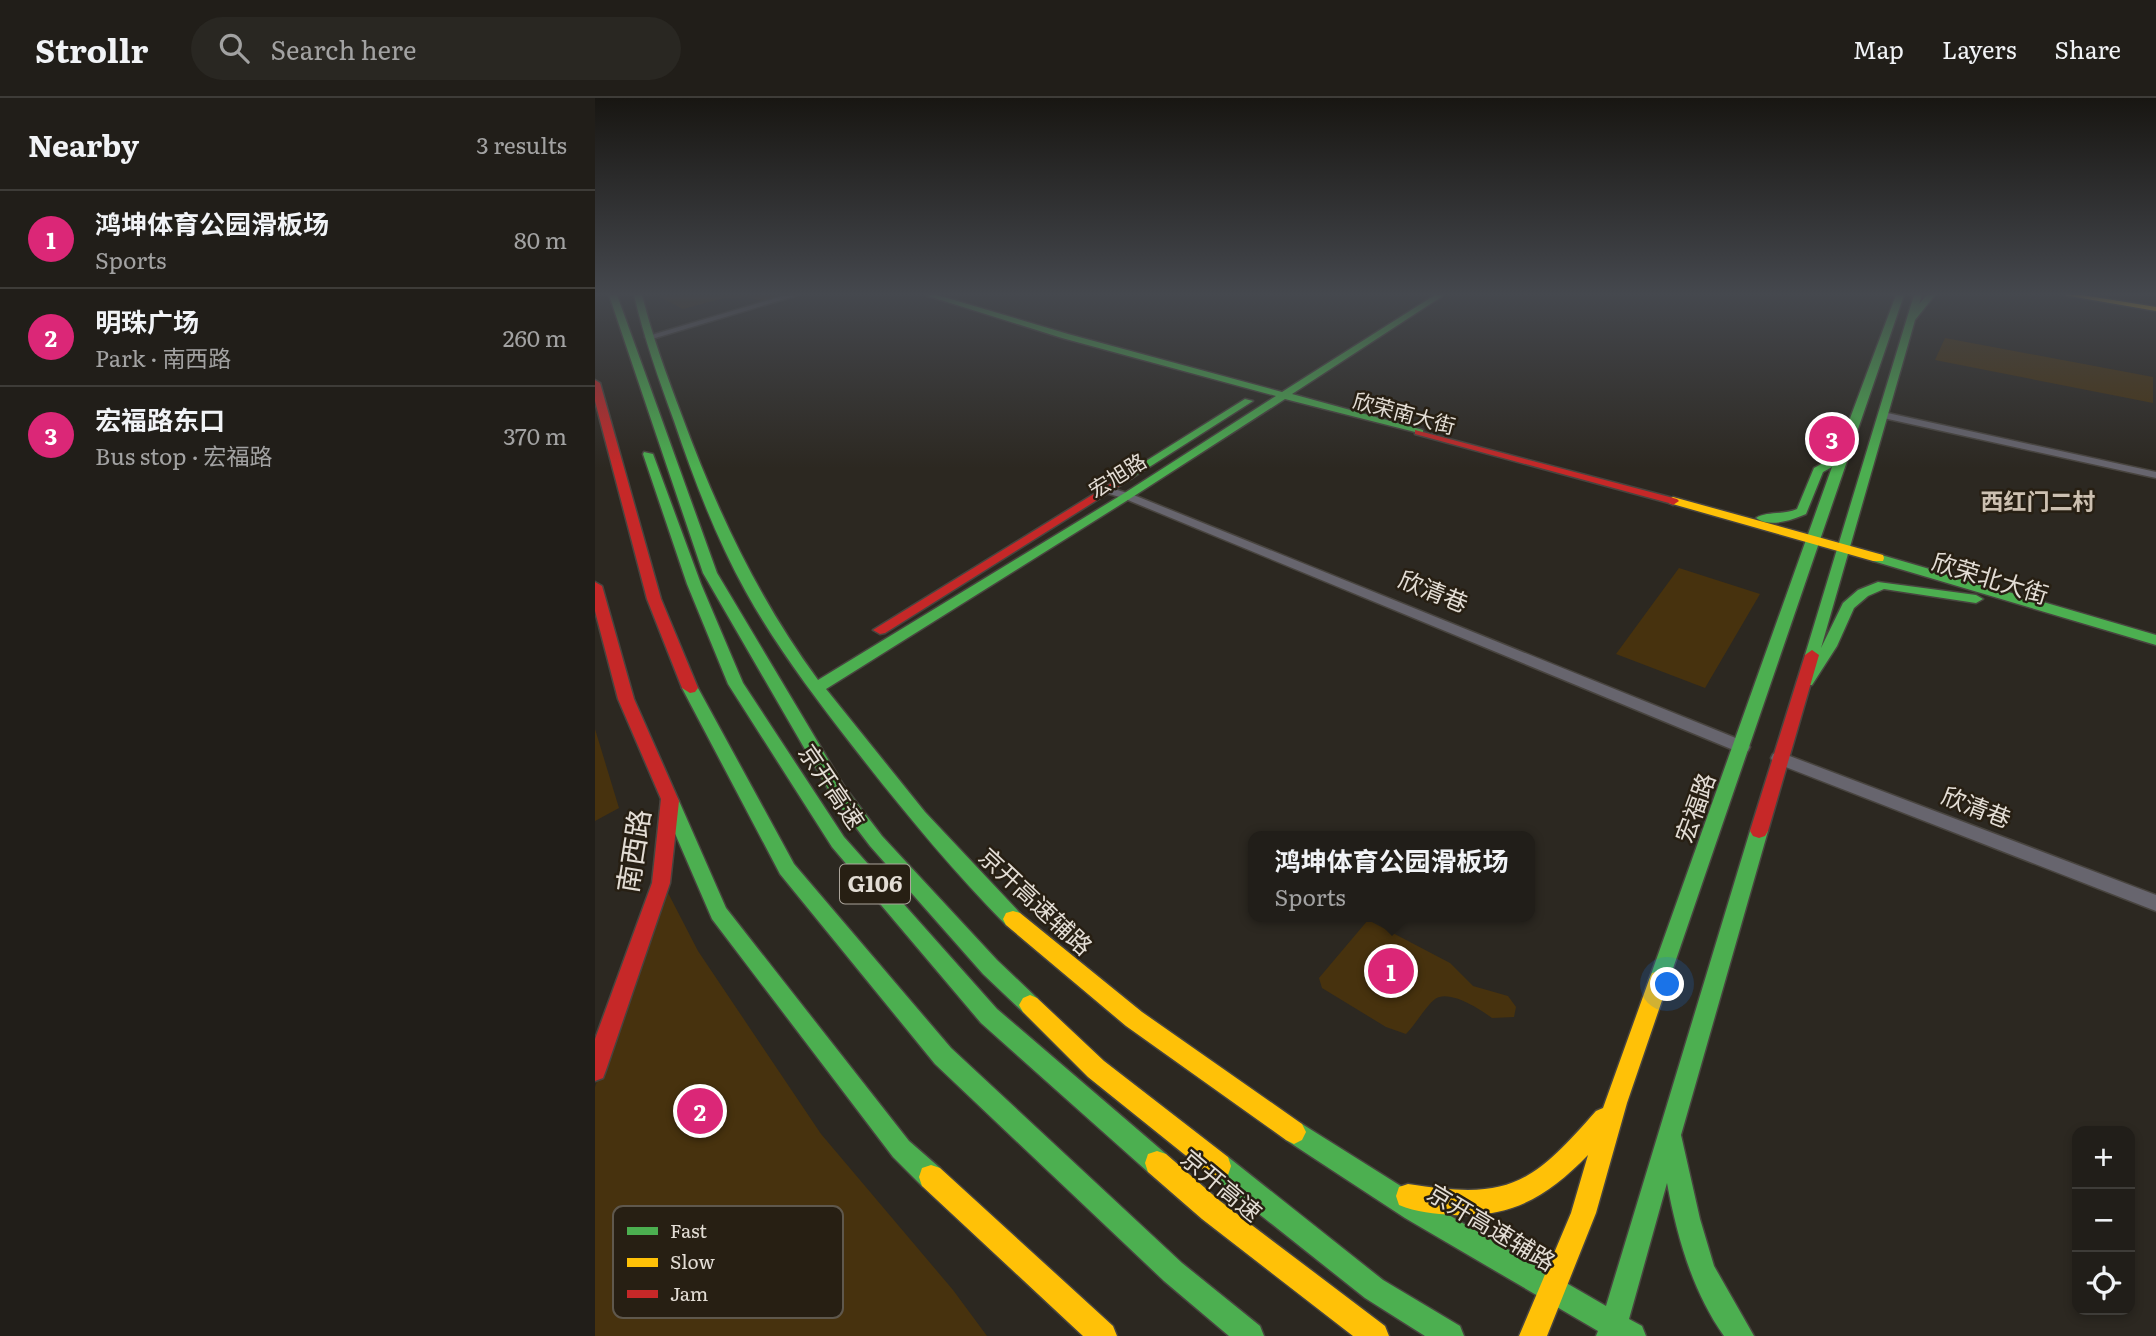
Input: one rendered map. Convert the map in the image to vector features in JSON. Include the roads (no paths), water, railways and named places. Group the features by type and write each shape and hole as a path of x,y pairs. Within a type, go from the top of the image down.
{"main road":[{"path":"616,353 626,383"},
{"path":"633,353 710,573 838,791 876,841 990,967 1097,1069 1374,1289 1450,1336"},
{"name":"京开高速辅路","path":"655,353 704,485 741,570 813,682 907,804 976,880 1067,966 1197,1064 1386,1191 1612,1331 1632,1336"},
{"name":"欣荣南大街","path":"1123,353 1813,544"},
{"name":"宏旭路","path":"813,682 1127,496 1336,353"},
{"name":"宏旭路","path":"813,682 1103,489 1343,353"},
{"name":"宏福路","path":"1533,1336 1583,1213 1616,1103 1813,544 1839,458 1878,353"},
{"path":"1612,1331 1779,758 1901,353"},
{"name":"G106","path":"595,383 627,505 664,625 695,701 787,869 943,1056 1173,1272 1250,1336"},
{"name":"欣荣南大街","path":"1271,396 1714,512 1813,544"},
{"name":"京开高速","path":"642,433 694,584 736,684 838,842 989,1016 1211,1210 1375,1336"},
{"path":"1714,512 1765,519 1795,515 1802,511 1818,470 1839,458"},
{"name":"欣荣北大街","path":"1813,544 2156,640"},
{"name":"欣荣北大街","path":"1842,552 1976,599 2156,654"},
{"path":"1802,688 1830,646 1848,606 1863,593 1883,585 1976,599"},
{"path":"595,586 626,699 719,914 901,1149 1103,1336"},
{"name":"南西路","path":"595,1070 661,883 669,799"},
{"path":"1386,1191 1447,1206 1491,1205 1526,1194 1571,1159 1616,1103"},
{"path":"1670,1131 1688,1221 1709,1288 1728,1323 1740,1336"}],"street":[{"path":"1883,415 2156,475"},
{"name":"欣清巷","path":"1103,489 1127,496 1398,604 1742,747"},
{"name":"欣清巷","path":"1779,758 2156,903"}],"place":[{"name":"宏福路东口","path":"1832,439"},
{"name":"鸿坤体育公园滑板场","path":"1391,971"},
{"name":"明珠广场","path":"700,1111"}],"district":[{"name":"西红门二村","path":"2038,502"}]}
